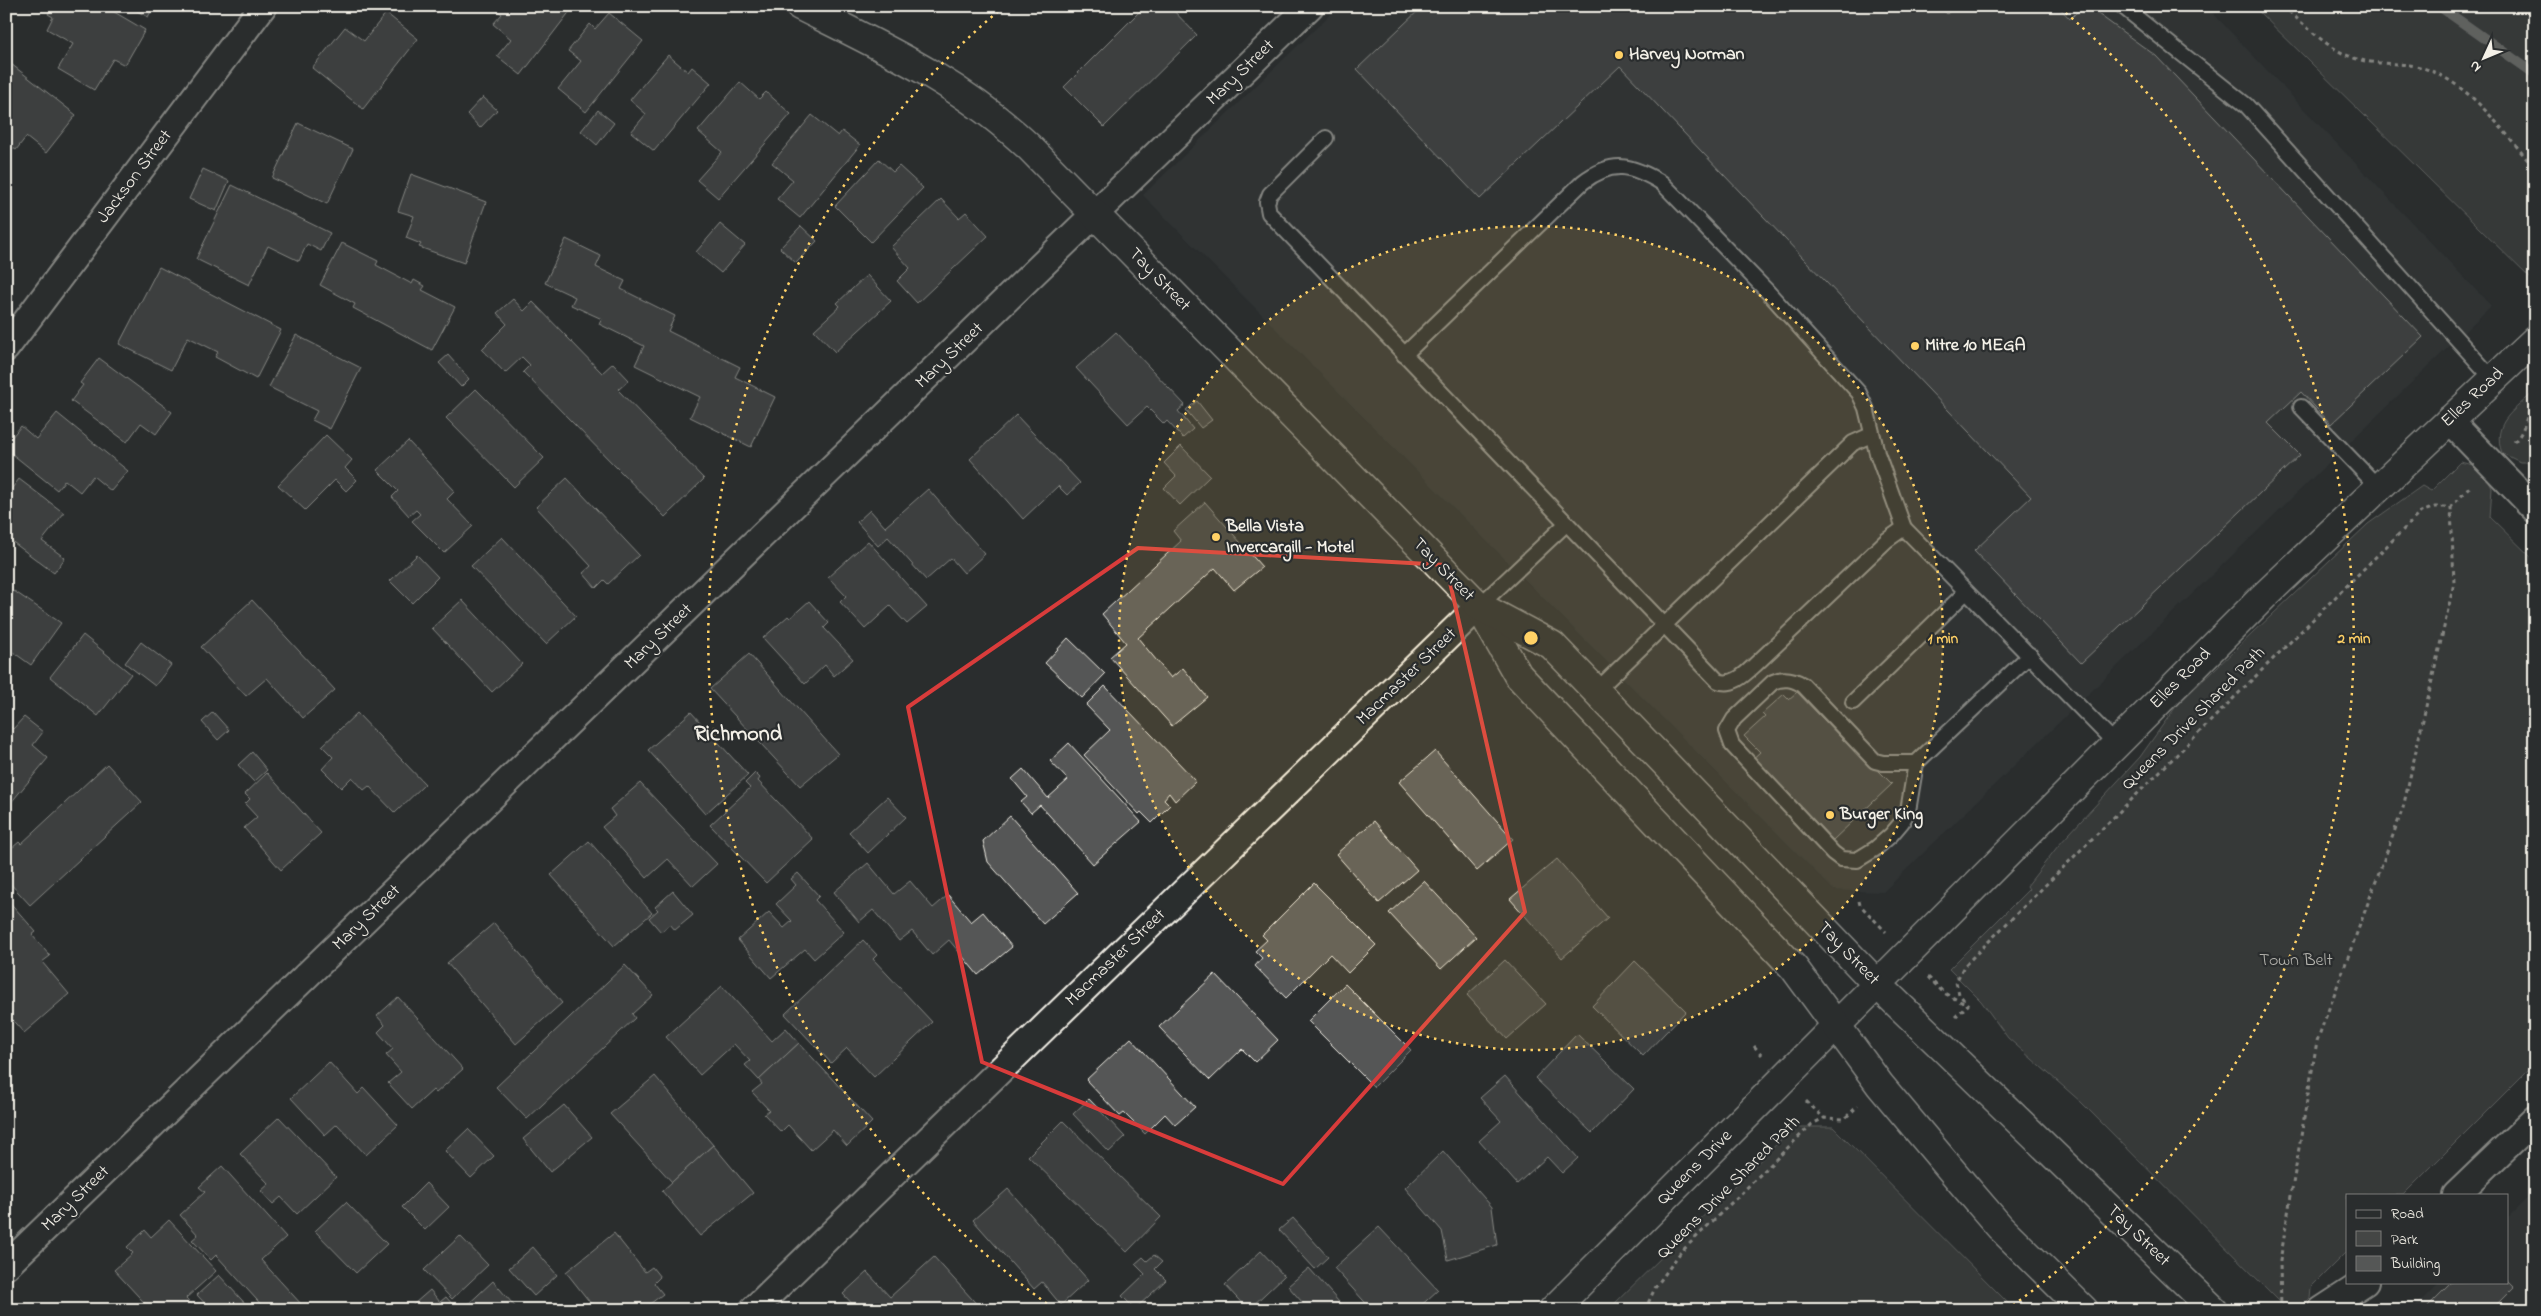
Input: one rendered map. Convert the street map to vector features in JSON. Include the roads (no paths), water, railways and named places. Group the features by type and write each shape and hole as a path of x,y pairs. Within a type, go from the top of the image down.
{"main road":[{"name":"Tay Street","path":"800,6 956,88 1005,125 1096,215 1479,606 1518,675 1794,968 1892,1100 2000,1226 2084,1310"},
{"name":"Elles Road","path":"1836,1026 2263,597 2535,340"},
{"name":"Tay Street","path":"1479,606 1552,645 1877,984 2213,1310"},
{"name":"Queens Drive","path":"1553,1310 1836,1026"}],"street":[{"name":"Jackson Street","path":"6,348 263,6"},
{"name":"Mary Street","path":"6,1266 1096,215 1310,6"},
{"path":"2449,420 2535,509"},
{"name":"Macmaster Street","path":"753,1310 1479,606"},
{"path":"2457,1194 2535,1119"},
{"path":"2322,1310 2362,1284"},
{"path":"2351,1310 2364,1284"}],"lane":[{"path":"2122,6 2246,105 2492,379"},
{"path":"1326,138 1270,194 1267,202 1269,213 1718,681 1728,684 1757,664 1887,540 1904,528"},
{"path":"1404,355 1584,182 1598,171 1625,167 1641,170 1662,183 1767,291 1863,400 1871,434 1904,528 2116,744"},
{"path":"2301,407 2378,487"},
{"path":"1596,691 1853,443 1871,434"},
{"path":"1479,606 1566,524"},
{"path":"1853,702 1966,592"},
{"path":"1916,763 1883,763 1875,760 1797,681 1779,679 1767,687 1729,725 1728,738 1732,745 1810,829 1841,859 1857,860 1864,857 1902,822 1912,799 1916,763 2030,655"},
{"path":"1757,664 1767,687"}],"waterway":[{"path":"2439,6 2535,74"}],"place":[{"name":"Harvey Norman","path":"1619,55"},
{"name":"Mitre 10 MEGA","path":"1915,346"},
{"name":"Bella Vista Invercargill - Motel","path":"1216,537"},
{"name":"Burger King","path":"1830,815"}],"district":[{"name":"Richmond","path":"738,735"}],"park label":[{"name":"Town Belt","path":"2296,961"}]}
